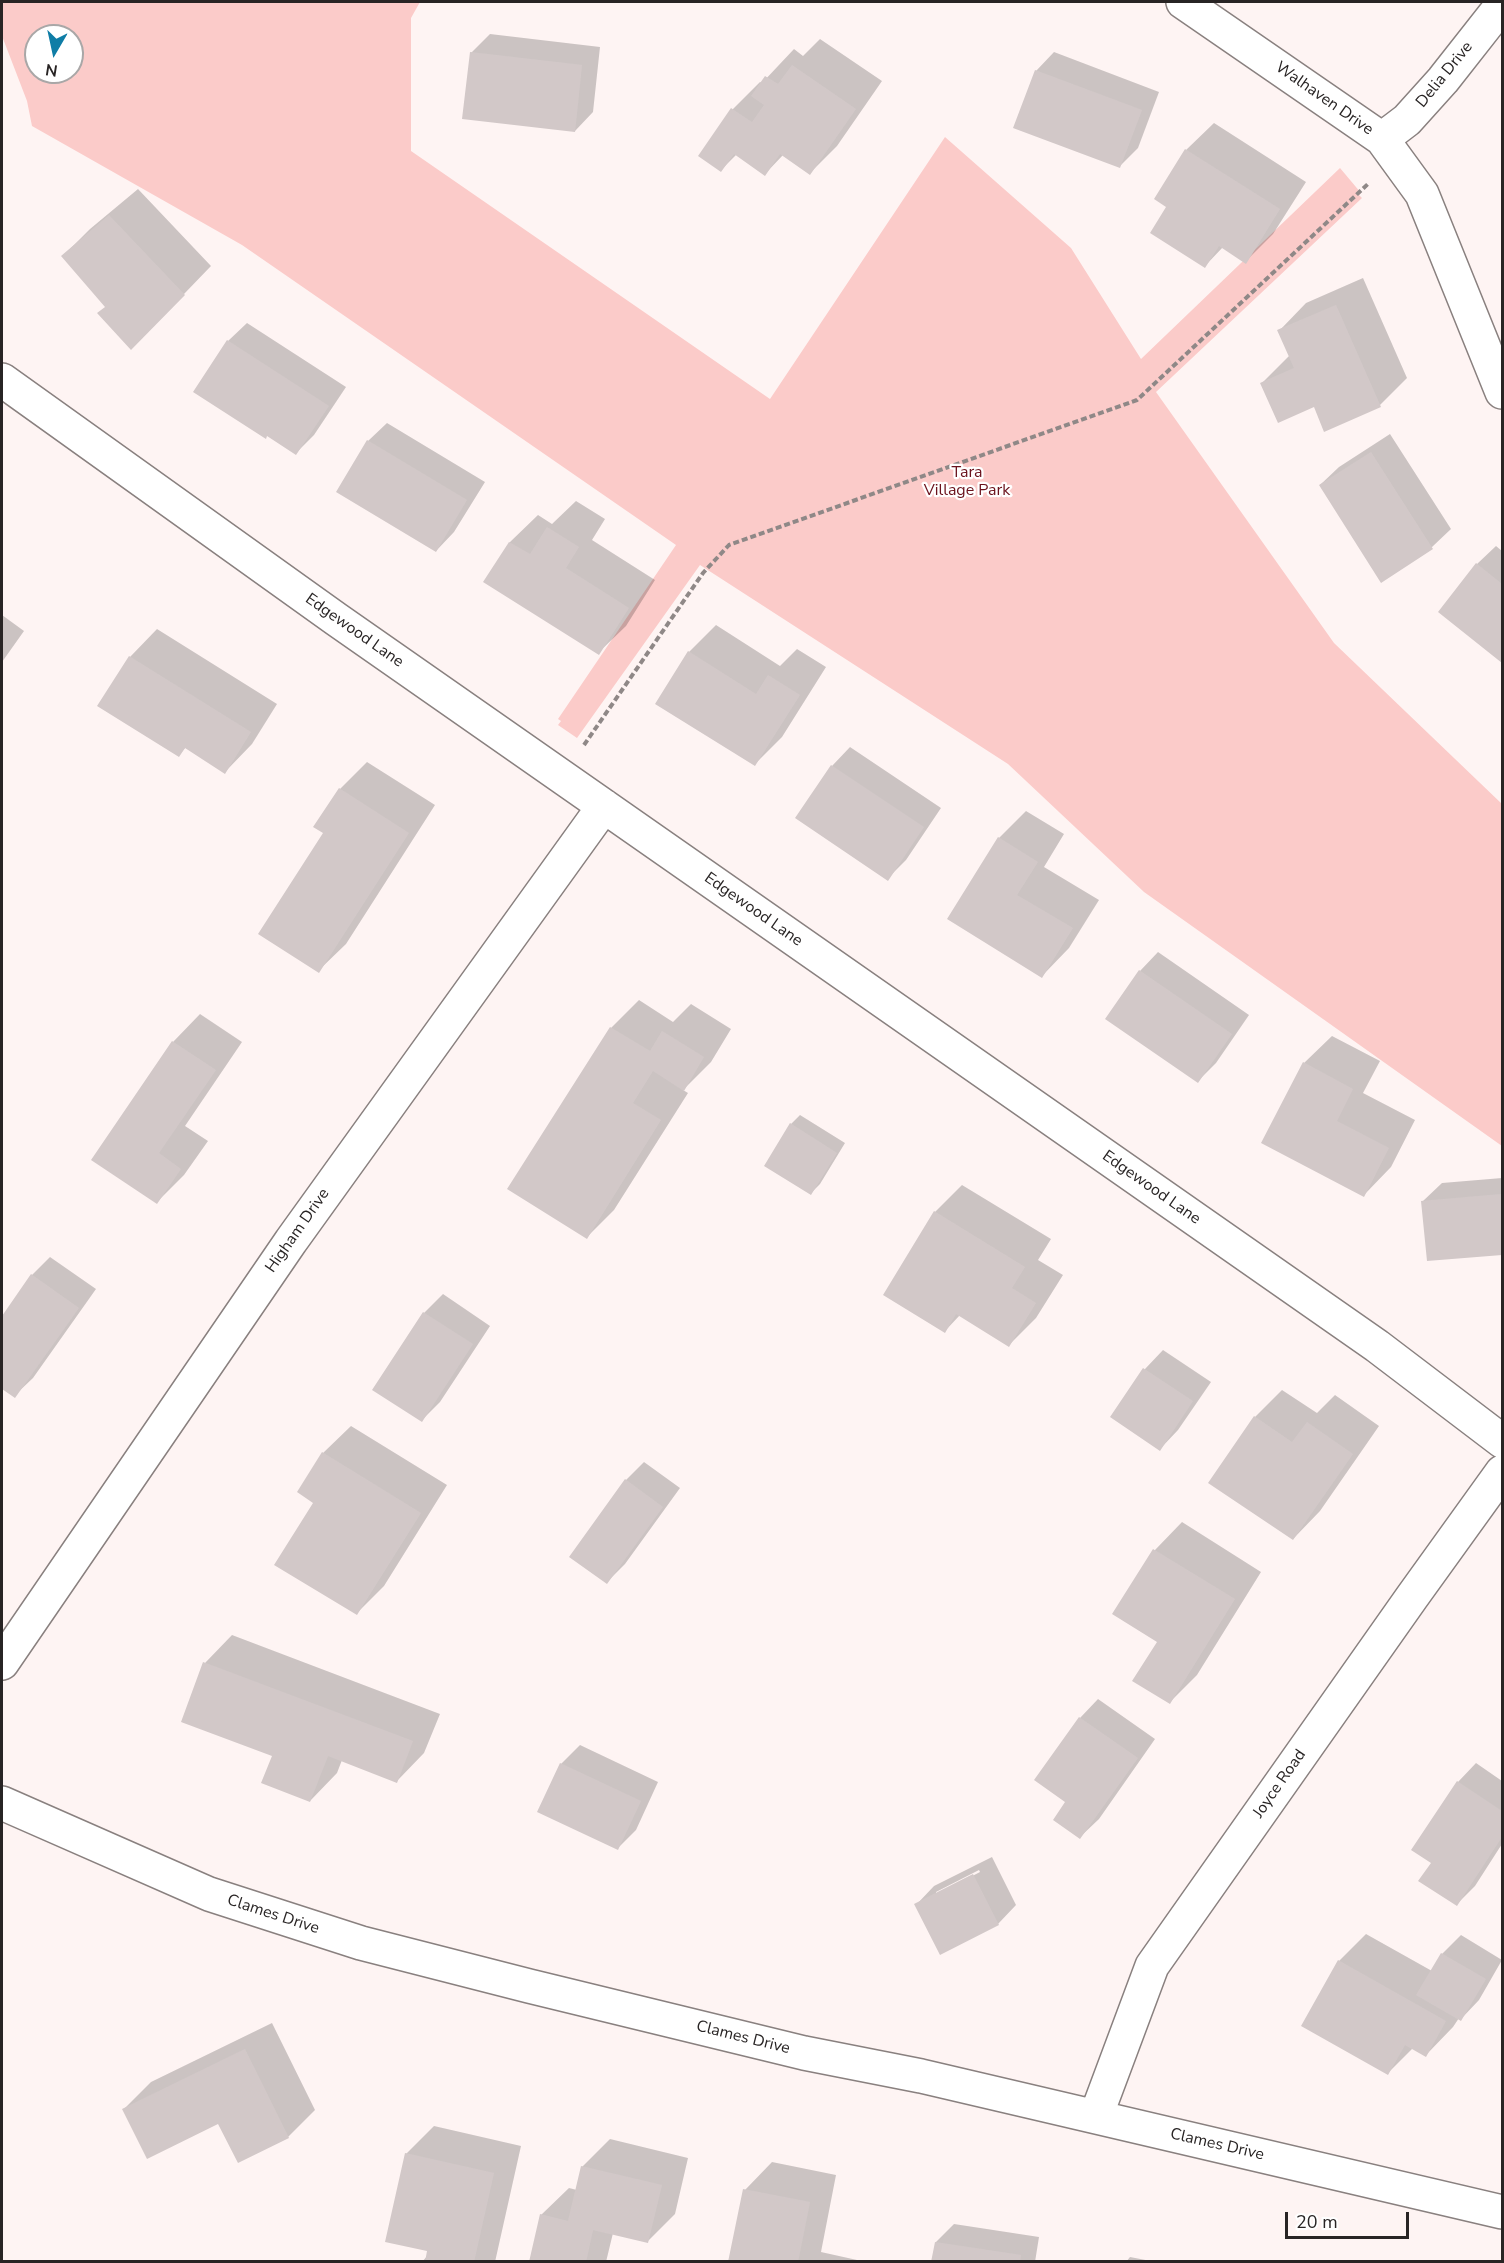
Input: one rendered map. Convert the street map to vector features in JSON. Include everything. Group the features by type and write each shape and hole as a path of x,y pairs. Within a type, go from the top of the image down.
{"street":[{"name":"Walhaven Drive","path":"1183,2 1389,148 1422,194 1503,392"},
{"name":"Delia Drive","path":"1389,148 1407,120 1443,80 1503,5"},
{"name":"Edgewood Lane","path":"2,380 345,626 1368,1340 1503,1441"},
{"name":"Higham Drive","path":"2,1663 291,1241 604,806"},
{"name":"Joyce Road","path":"1096,2116 1152,1966 1503,1472"},
{"name":"Clames Drive","path":"2,1811 208,1894 361,1943 793,2050 921,2076 1503,2212"}],"path":[{"path":"564,778 577,755 703,573 729,545 1137,400 1389,148"}],"green space":[{"name":"Tara Village Park","path":"2,2 420,2 411,18 411,151 770,399 945,137 1071,248 1141,359 1340,168 1361,193 1359,195 1362,198 1156,392 1334,643 1502,804 1502,1146 1144,892 1008,764 700,565 577,738 558,725 561,721 558,719 676,545 242,245 32,126 27,101 2,36"}],"building":[{"path":"470,52 582,65 575,132 462,119"},
{"path":"792,65 856,109 810,175 780,154 765,176 734,154 721,172 698,156 731,108 752,122 764,105 751,96 765,76 778,84"},
{"path":"1035,70 1142,110 1120,168 1013,128"},
{"path":"1185,149 1280,209 1246,264 1219,246 1205,268 1150,233 1166,207 1154,199"},
{"path":"109,215 185,295 131,350 97,313 105,307 61,256"},
{"path":"1336,305 1381,407 1324,432 1314,407 1278,423 1260,383 1294,368 1277,330"},
{"path":"227,340 329,406 296,455 267,436 266,439 193,392"},
{"path":"367,440 467,500 436,552 336,492"},
{"path":"1371,452 1433,549 1381,583 1319,485"},
{"path":"547,527 579,547 566,568 629,608 599,655 483,582 509,542 530,554"},
{"path":"1476,563 1502,584 1502,663 1438,612"},
{"path":"688,651 756,694 768,675 800,695 755,766 655,704"},
{"path":"129,656 251,732 225,774 185,748 179,757 97,706"},
{"path":"831,765 924,827 888,881 795,818"},
{"path":"339,788 409,833 319,973 258,934 323,833 313,827"},
{"path":"998,837 1038,862 1017,895 1073,928 1042,978 947,919"},
{"path":"1139,970 1232,1034 1198,1083 1105,1019"},
{"path":"610,1027 650,1051 662,1031 704,1057 684,1091 653,1071 633,1103 661,1120 587,1239 507,1189"},
{"path":"172,1041 216,1070 159,1153 181,1169 157,1204 91,1160"},
{"path":"1303,1062 1353,1089 1337,1121 1389,1148 1364,1197 1261,1143"},
{"path":"790,1123 837,1153 811,1195 764,1166"},
{"path":"1502,1194 1502,1255 1427,1261 1421,1201"},
{"path":"934,1211 1025,1267 1012,1288 1036,1303 1009,1347 956,1314 945,1333 883,1295"},
{"path":"31,1274 79,1308 15,1398 2,1389 2,1316"},
{"path":"423,1312 473,1344 422,1422 372,1390"},
{"path":"1143,1368 1193,1401 1160,1451 1110,1417"},
{"path":"1254,1416 1292,1442 1307,1422 1353,1454 1293,1540 1208,1483"},
{"path":"322,1452 421,1513 357,1615 274,1565 313,1503 297,1492"},
{"path":"625,1479 663,1507 607,1584 569,1557"},
{"path":"1153,1549 1235,1599 1170,1704 1132,1681 1157,1642 1112,1614"},
{"path":"203,1662 413,1741 397,1783 328,1756 310,1802 261,1783 272,1756 181,1722"},
{"path":"1079,1717 1138,1758 1080,1839 1053,1820 1065,1802 1034,1780"},
{"path":"560,1763 641,1801 618,1850 537,1812"},
{"path":"1457,1781 1502,1811 1502,1837 1457,1906 1418,1881 1431,1863 1411,1850"},
{"path":"973,1874 999,1925 940,1955 914,1904"},
{"path":"1441,1953 1486,1979 1461,2021 1416,1995"},
{"path":"1338,1960 1446,2021 1426,2057 1405,2045 1388,2075 1301,2026"},
{"path":"245,2049 289,2138 238,2163 218,2124 147,2159 122,2109"},
{"path":"405,2153 494,2173 474,2262 425,2262 427,2251 385,2242"},
{"path":"581,2166 662,2185 648,2243 593,2230 586,2262 529,2262 540,2214 568,2221"},
{"path":"743,2189 810,2202 798,2262 728,2262"},
{"path":"935,2242 1021,2255 1020,2262 931,2262"}]}
